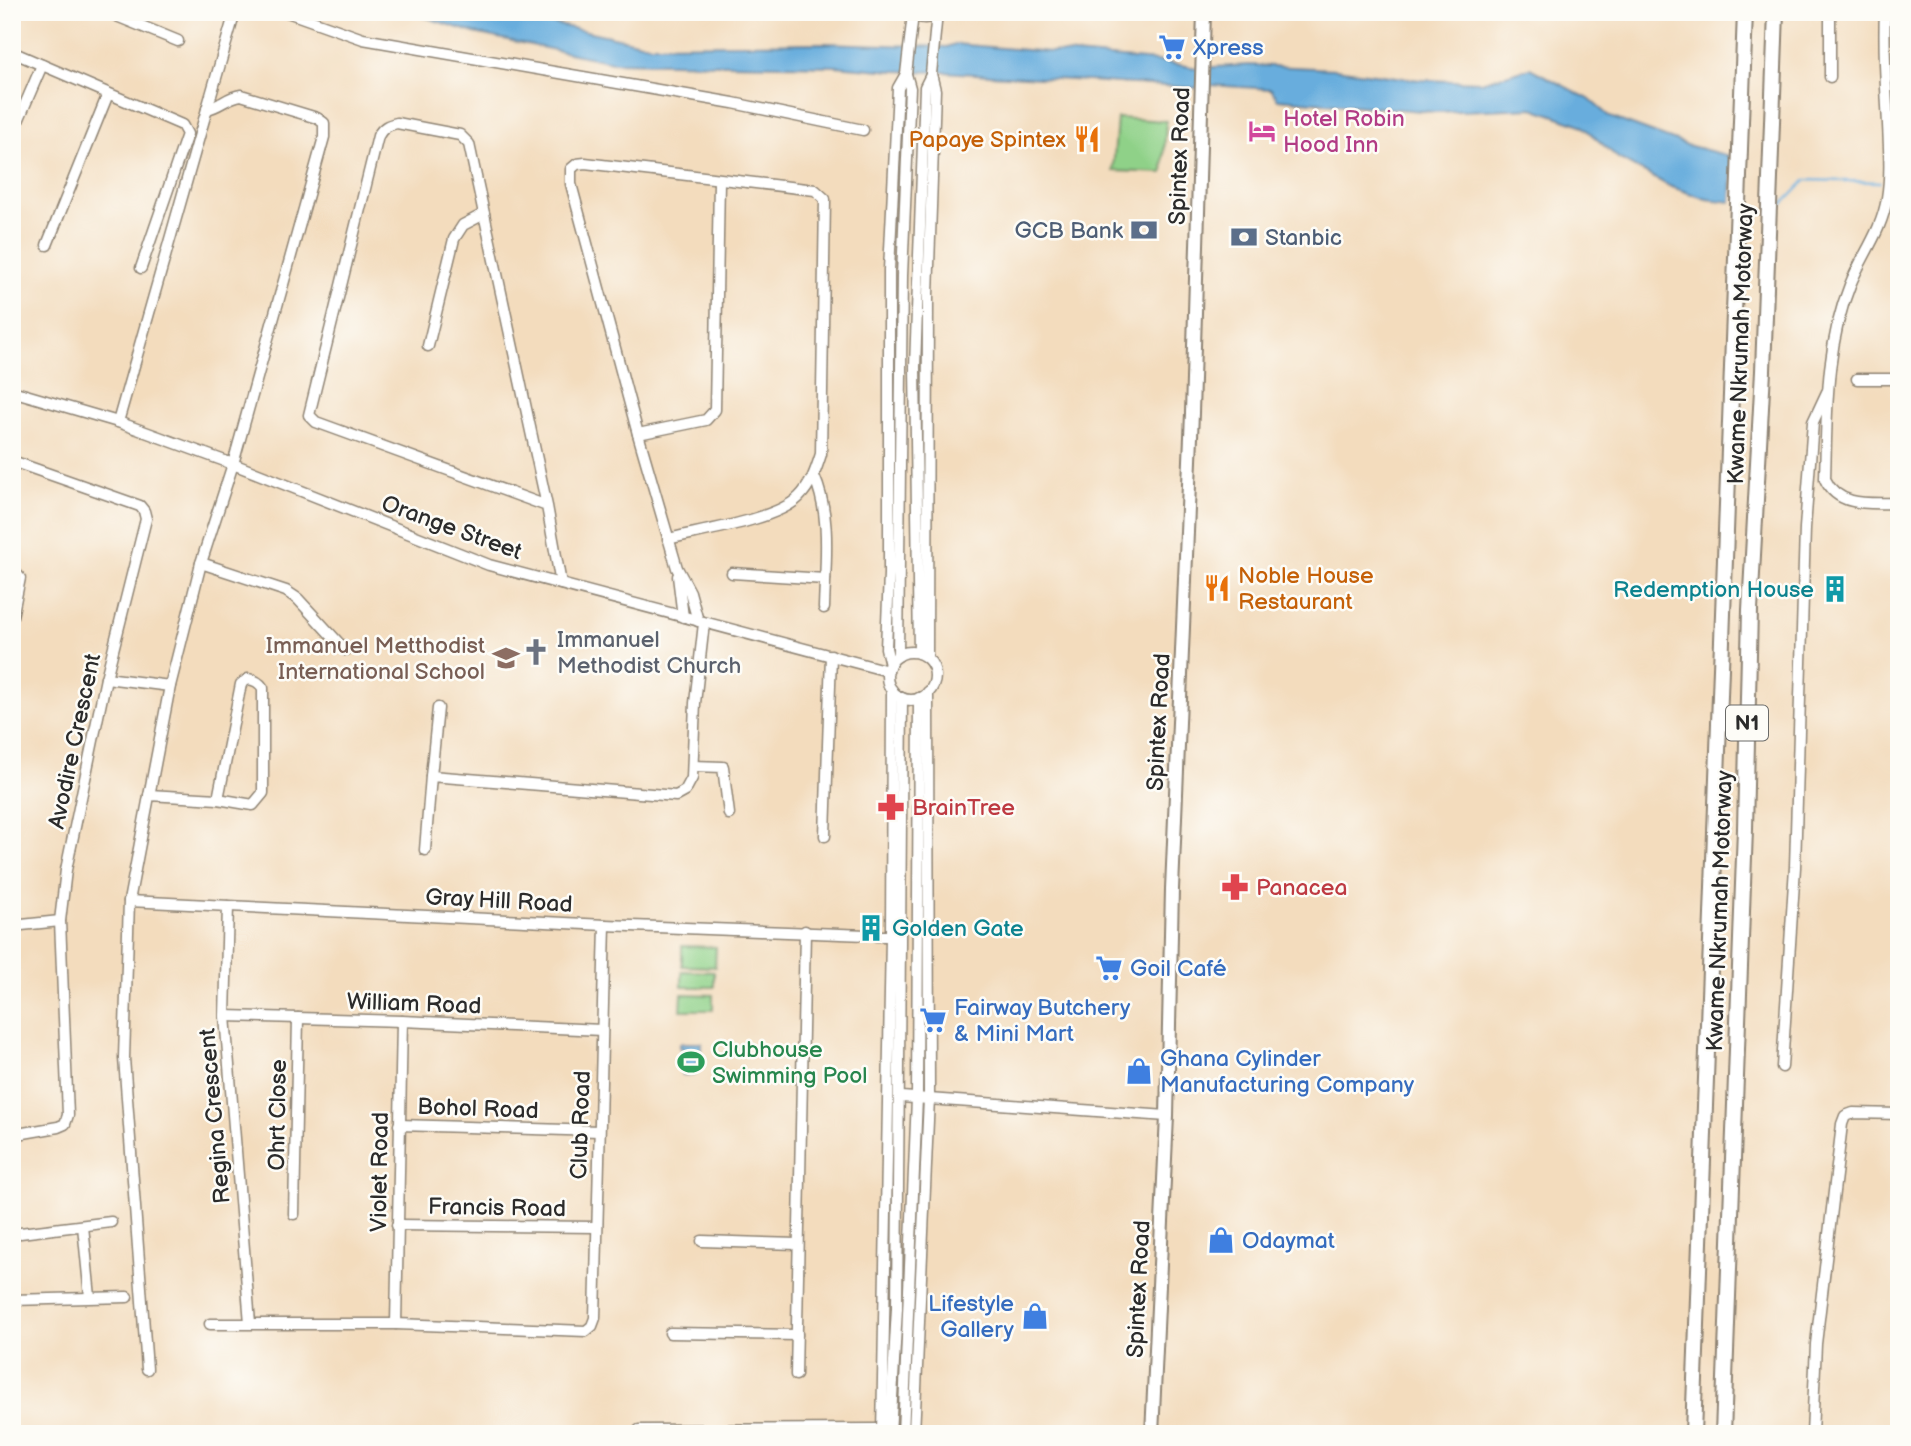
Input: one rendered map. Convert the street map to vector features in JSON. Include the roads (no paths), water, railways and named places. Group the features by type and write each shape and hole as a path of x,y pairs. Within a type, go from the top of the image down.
{"highway":[{"name":"Kwame Nkrumah Motorway","path":"1693,1434 1745,12"},
{"name":"Kwame Nkrumah Motorway","path":"1723,1434 1750,610 1763,371 1776,12"}],"main road":[{"name":"Spintex Road","path":"1152,1434 1167,1116 1171,889 1192,400 1204,12"}],"street":[{"path":"107,12 178,41"},
{"path":"118,422 235,12"},
{"path":"287,12 363,39 733,103 863,130"},
{"path":"1830,12 1830,77"},
{"path":"1885,12 1884,48 1894,170 1879,230 1850,285 1833,338 1827,392 1825,479 1830,490 1838,497 1854,502 1899,503"},
{"path":"885,1432 892,690 888,681 886,648 888,270 898,88 906,74 913,13 928,18 938,13"},
{"path":"923,656 928,295 935,90 931,74 938,13"},
{"path":"12,52 182,125 187,134 141,268"},
{"path":"12,135 42,65"},
{"path":"898,656 902,276 910,88 906,74"},
{"path":"47,245 108,94"},
{"path":"147,1369 124,1058 129,901 170,686 201,563 233,464 324,130 324,122 317,118 241,95 230,97 220,107 207,109"},
{"path":"547,506 316,422 309,415 382,128 397,123 460,135 465,138 472,153 547,506 561,584"},
{"path":"668,539 778,511 797,499 814,476 821,454 825,199 815,190 577,164 571,169 571,184 638,435 668,539 677,568 683,617"},
{"path":"638,435 706,420 715,410 719,181"},
{"path":"428,346 454,239 463,225 484,214"},
{"path":"1857,379 1899,379"},
{"name":"Orange Street","path":"12,391 118,422 233,464 489,565 701,622 889,668"},
{"path":"1782,1067 1795,867 1805,528 1813,422 1827,392"},
{"name":"Avodire Crescent","path":"12,461 134,503 144,511 146,519 106,678 65,870 60,920 68,1115 65,1124 58,1127 12,1135"},
{"path":"814,476 822,495 825,527 824,608"},
{"path":"201,563 286,591 304,604 345,650"},
{"path":"431,776 676,796 685,791 692,778 701,622 690,592 677,568"},
{"path":"12,569 20,578 12,617"},
{"path":"732,573 825,579"},
{"path":"889,668 898,656 908,652 923,656 933,667 934,678 924,695 917,1098 904,1434"},
{"path":"825,836 831,655"},
{"path":"106,678 170,686"},
{"path":"149,795 218,799 253,805 263,793 262,688 254,680 248,679 241,684 218,799"},
{"path":"892,690 902,698 924,695"},
{"path":"914,1434 929,1098 924,695"},
{"path":"885,1432 897,1308 901,1097 902,698"},
{"path":"425,850 438,708"},
{"path":"693,766 723,768 729,814"},
{"name":"Gray Hill Road","path":"129,901 605,925 891,936"},
{"name":"Regina Crescent","path":"228,906 225,1016 250,1323"},
{"path":"12,926 60,920"},
{"name":"Club Road","path":"396,1324 586,1331 592,1326 595,1318 605,925"},
{"path":"796,1375 805,931"},
{"name":"William Road","path":"225,1016 402,1020 602,1030"},
{"name":"Ohrt Close","path":"294,1214 298,1018"},
{"name":"Violet Road","path":"396,1324 402,1020"},
{"path":"901,1097 1167,1116"},
{"path":"1812,1434 1816,1344 1842,1124 1845,1116 1853,1113 1899,1114"},
{"name":"Bohol Road","path":"398,1125 599,1131"},
{"path":"12,1234 111,1222"},
{"name":"Francis Road","path":"397,1225 596,1227"},
{"path":"83,1226 90,1297"},
{"path":"702,1241 797,1244"},
{"path":"12,1300 127,1297"},
{"path":"210,1324 396,1324"},
{"path":"670,1333 797,1335"},
{"path":"639,1430 885,1432"}],"water":[{"path":"409,12 499,12 650,45 823,43 947,47 955,44 1157,61 1197,68 1249,65 1335,69 1420,80 1481,82 1530,68 1589,99 1610,117 1687,145 1733,157 1731,202 1706,199 1669,186 1618,158 1581,125 1533,108 1434,112 1278,99 1271,89 1210,85 1196,88 835,66 612,62 474,33"},
{"name":"Clubhouse Swimming Pool","path":"680,1043 702,1043 695,1075 682,1075 685,1049 680,1048"}],"waterway":[{"path":"1780,207 1806,180 1880,182"}],"place":[{"name":"Xpress","path":"1172,47"},
{"name":"Hotel Robin Hood Inn","path":"1262,131"},
{"name":"Papaye Spintex","path":"1087,139"},
{"name":"GCB Bank","path":"1144,230"},
{"name":"Stanbic","path":"1244,237"},
{"name":"Noble House Restaurant","path":"1217,588"},
{"name":"Redemption House","path":"1835,589"},
{"name":"Immanuel Methodist Church","path":"536,652"},
{"name":"Immanuel Metthodist International School","path":"506,658"},
{"name":"BrainTree","path":"891,807"},
{"name":"Panacea","path":"1235,887"},
{"name":"Golden Gate","path":"871,928"},
{"name":"Goil Café","path":"1109,968"},
{"name":"Fairway Butchery & Mini Mart","path":"933,1020"},
{"name":"Clubhouse Swimming Pool","path":"691,1062"},
{"name":"Ghana Cylinder Manufacturing Company","path":"1139,1071"},
{"name":"Odaymat","path":"1221,1240"},
{"name":"Lifestyle Gallery","path":"1035,1316"}]}
